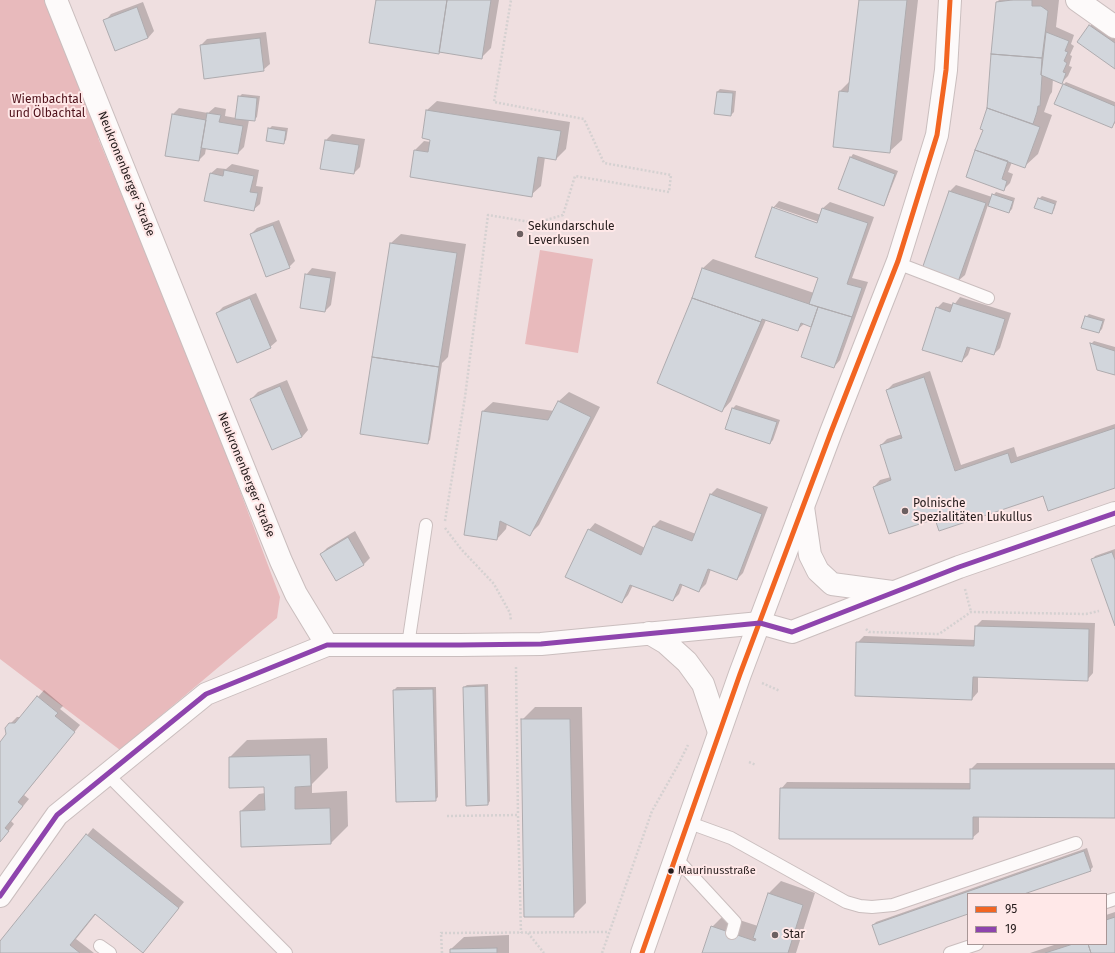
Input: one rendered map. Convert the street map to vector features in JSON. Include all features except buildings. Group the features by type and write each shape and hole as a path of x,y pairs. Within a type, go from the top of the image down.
{"street":[{"name":"Neukronenberger Straße","path":"56,0 281,561 296,594 327,644"},
{"path":"642,953 740,674 897,263 937,135 946,70 950,0"},
{"path":"1077,0 1115,27"},
{"path":"803,507 810,555 818,571 832,584 895,592"},
{"path":"0,896 57,815 206,694 327,644 541,644 760,623 792,632 959,567 1115,513"},
{"path":"649,633 666,643 687,662 703,684 719,732"}],"lane":[{"path":"897,263 988,298"},
{"path":"408,645 426,525"},
{"path":"107,774 286,953"},
{"path":"687,822 731,838 846,902 860,906 872,907 893,905 1076,843"},
{"path":"675,857 736,922 732,933"},
{"path":"950,953 974,945"},
{"path":"100,946 110,953"}],"path":[{"path":"511,0 494,102 584,119 604,163 671,175 669,192 575,176 564,215 536,223 488,215 465,397 444,527 461,549 494,584 510,613 516,644 521,933"},
{"path":"846,611 869,632 939,634 971,612 1086,614 1099,611"},
{"path":"602,953 634,858 652,811 677,767 689,742"},
{"path":"749,762 756,765"},
{"path":"447,816 518,815"},
{"path":"646,816 650,818"},
{"path":"442,953 441,933 609,932"},
{"path":"528,933 544,953"}],"green space":[{"name":"Wiembachtal und Ölbachtal","path":"0,0 55,0 107,133 98,138 190,358 280,597 277,618 120,750 0,659"},
{"path":"540,250 593,259 578,353 525,344"}],"transit line":[{"name":"95","path":"642,953 740,674 831,432 898,261 937,135 946,70 950,0"},
{"name":"19","path":"0,896 57,815 206,694 327,645 541,644 760,623 792,632 959,567 1115,513"}],"place":[{"name":"Sekundarschule Leverkusen","path":"520,234"},
{"name":"Polnische Spezialitäten Lukullus","path":"905,511"},
{"name":"Maurinusstraße","path":"671,871"},
{"name":"Star","path":"775,935"}]}
